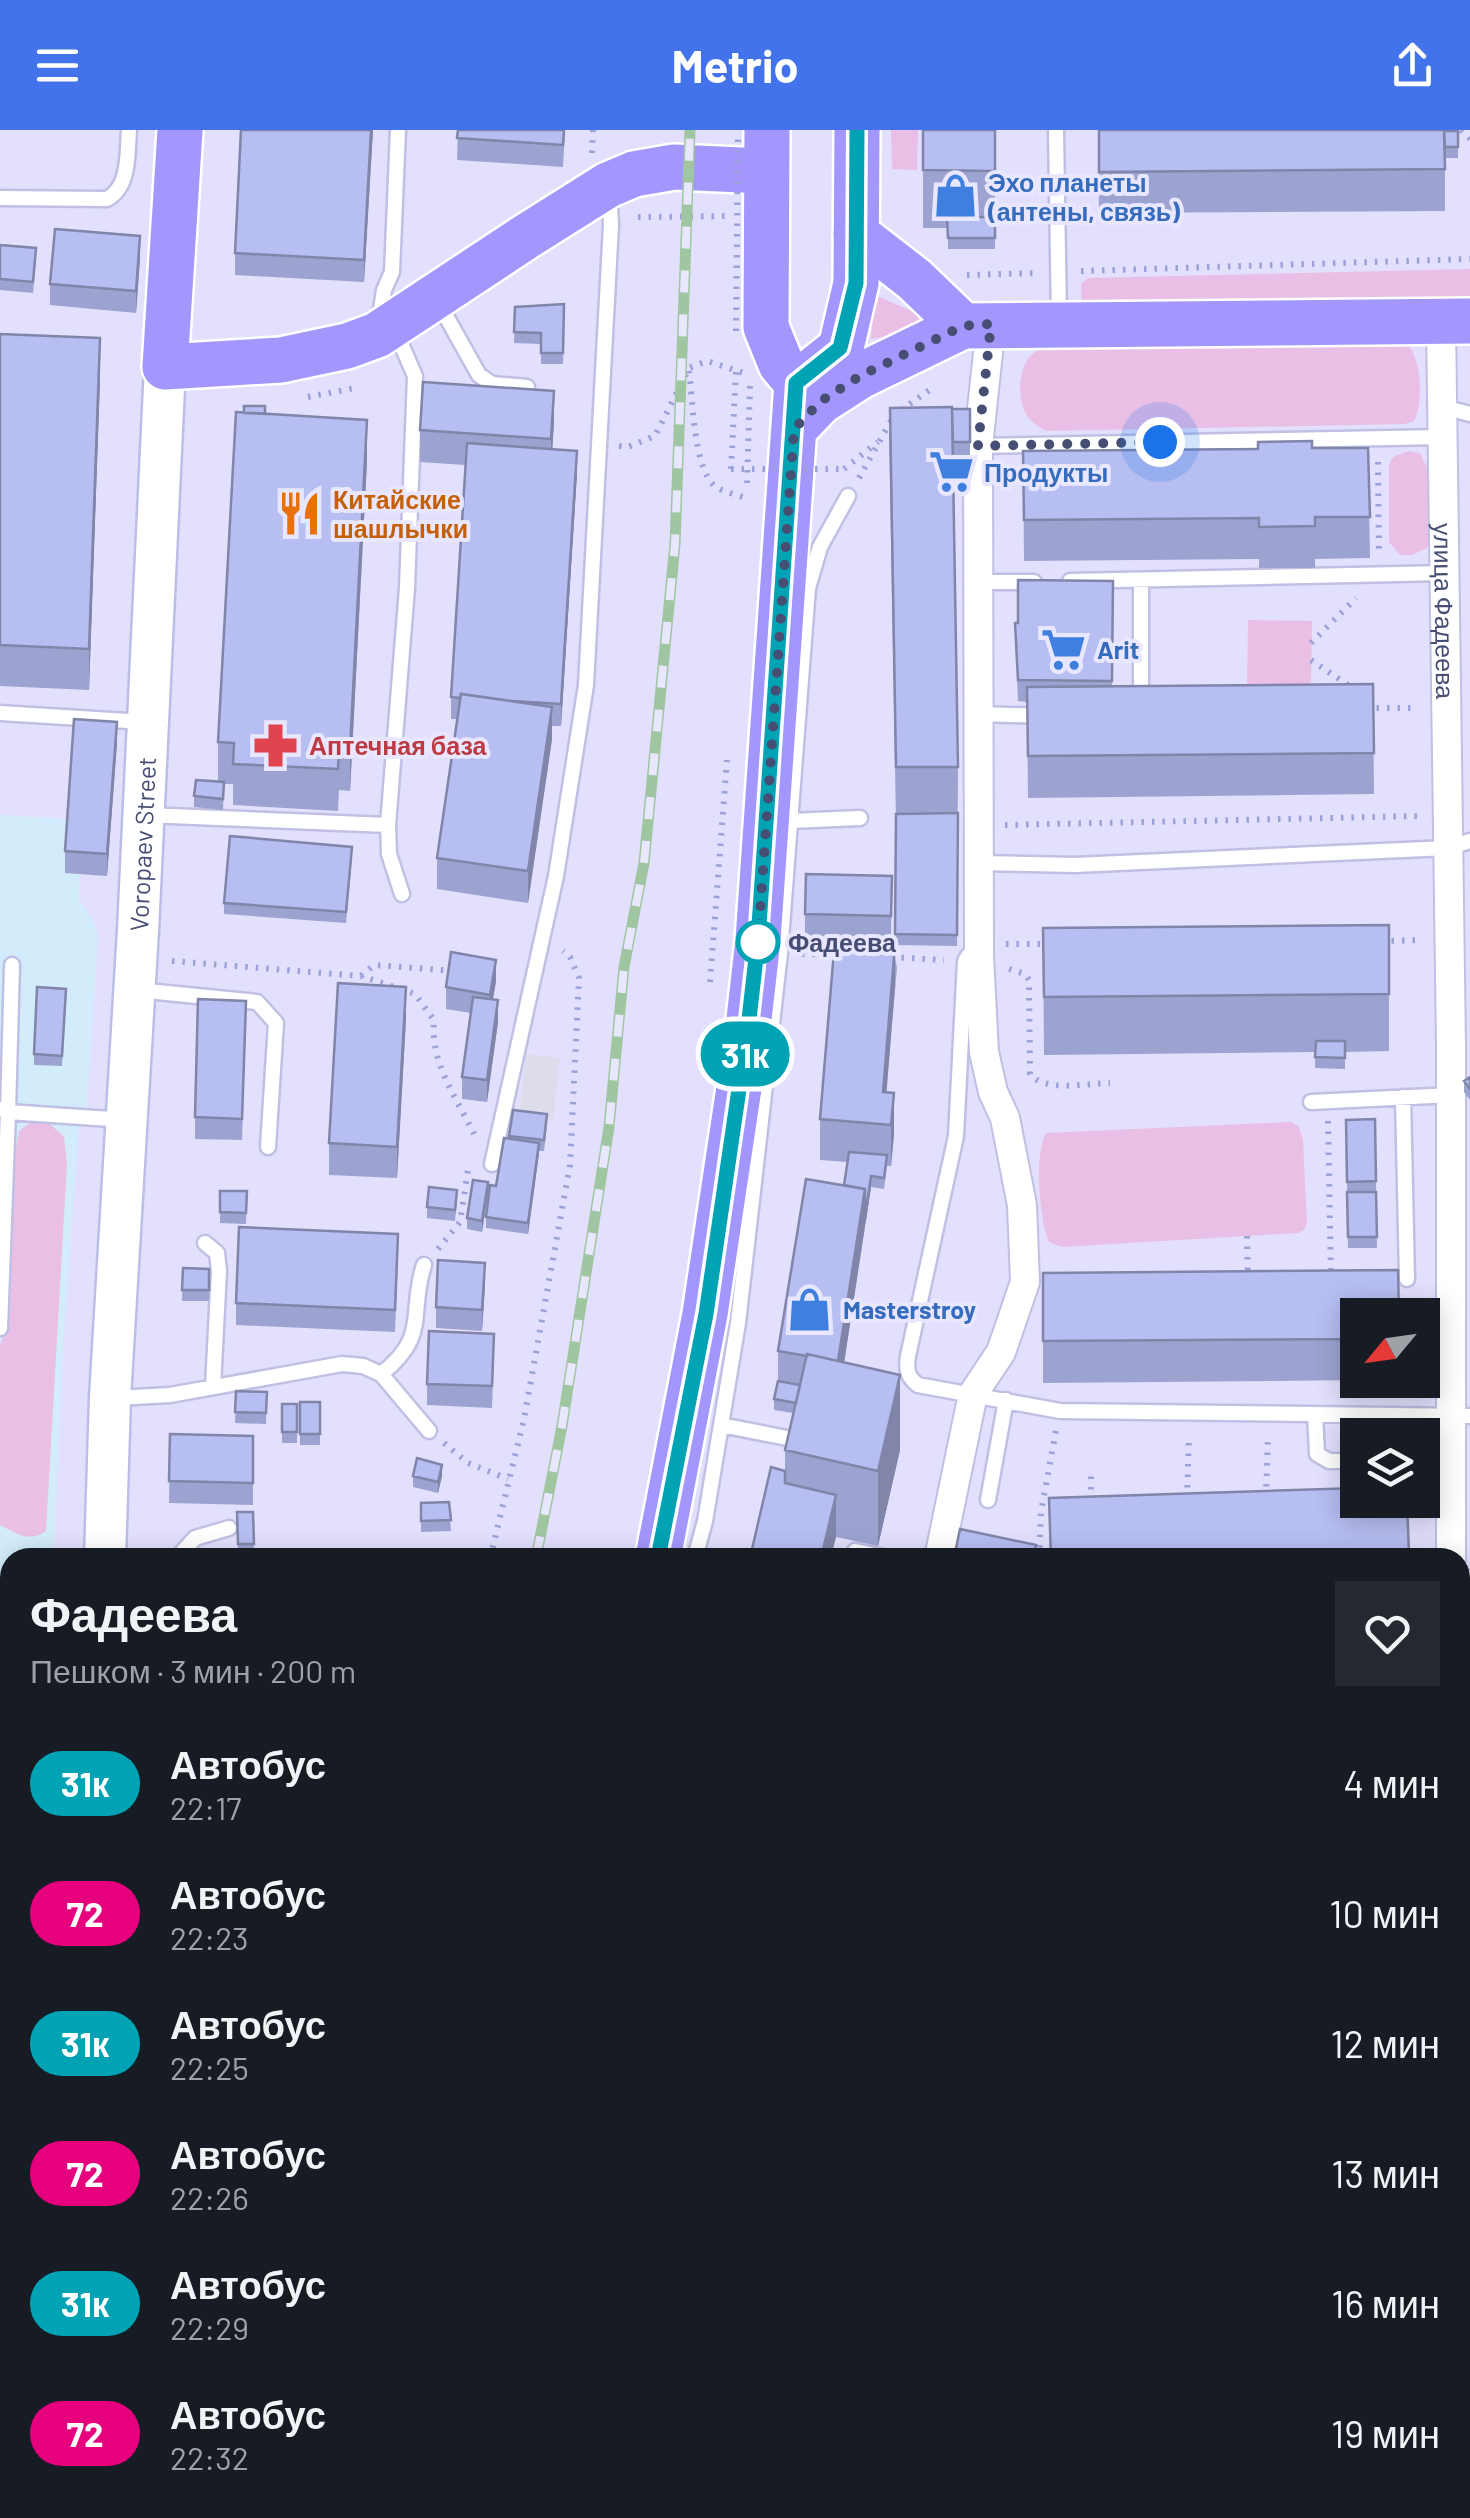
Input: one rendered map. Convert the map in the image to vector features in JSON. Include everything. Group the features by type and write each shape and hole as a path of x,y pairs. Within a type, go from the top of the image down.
{"main road":[{"name":"Voropaev Street","path":"105,1548 110,1398 180,130"},
{"path":"796,383 840,348 856,283 857,130"},
{"path":"165,367 281,360 347,346 385,330 608,186 634,174 757,146 766,327 781,364 796,383 794,429 758,940 748,1028 706,1314 660,1548"},
{"path":"856,234 977,325"},
{"path":"856,283 914,279"},
{"path":"794,429 821,401 860,376 977,325 1455,322"}],"street":[{"name":"улица Фадеева","path":"1452,1548 1461,1416 1461,1277 1452,1095 1458,1046 1450,939 1459,845 1448,816 1442,437 1456,410 1455,322"},
{"path":"941,1548 973,1394 1002,1352 1024,1282 1022,1206 1005,1118 993,1092 984,1052 976,955 978,446 985,378 977,325"}],"lane":[{"path":"0,198 106,199 117,194 123,185 129,130"},
{"path":"398,130 392,272 384,290 385,330 415,376 406,588 388,825 389,854 402,894"},
{"path":"1056,130 1059,326"},
{"path":"492,1164 556,876 586,685 611,225 608,186"},
{"path":"436,297 479,375 492,384 527,386"},
{"path":"978,446 1442,437"},
{"path":"698,1548 738,1323 780,953 808,588 820,548 848,496"},
{"path":"978,582 1444,573"},
{"path":"1122,716 1134,708 1141,695 1140,580"},
{"path":"0,713 149,722"},
{"path":"979,714 1064,716"},
{"path":"144,815 388,825"},
{"path":"790,821 860,818"},
{"path":"979,864 1075,865 1459,845"},
{"path":"976,955 956,1136 907,1372 918,1385 1060,1411 1461,1416"},
{"path":"0,1328 4,1110 12,965"},
{"path":"134,990 257,1002 269,1012 276,1023 268,1147"},
{"path":"1310,1102 1452,1095"},
{"path":"1403,1097 1406,1280"},
{"path":"4,1110 127,1120"},
{"path":"205,1243 217,1254 219,1271 213,1386"},
{"path":"381,1374 408,1348 416,1330 418,1282 424,1264"},
{"path":"110,1398 133,1399 342,1364 364,1366 381,1374 429,1431"},
{"path":"988,1500 1006,1400"},
{"path":"1315,1414 1317,1454 1328,1461 1340,1461"},
{"path":"721,1425 788,1438"},
{"path":"186,1548 195,1538 228,1528"}],"path":[{"path":"1461,130 1470,139"},
{"path":"736,331 757,146"},
{"path":"667,214 749,217"},
{"path":"960,276 1470,259"},
{"path":"599,444 628,447 655,436 689,368 707,361 750,373 745,517"},
{"path":"736,362 731,469 844,469 882,438"},
{"path":"689,368 699,455 707,476 716,486 746,498"},
{"path":"848,496 892,418 951,379 985,378"},
{"path":"1312,643 1379,574 1378,438"},
{"path":"1311,660 1353,688"},
{"path":"1367,698 1381,708"},
{"path":"1362,708 1417,708"},
{"path":"708,1000 728,748"},
{"path":"979,825 1448,816"},
{"path":"492,1548 524,1419 570,1165 579,978 570,956 543,937"},
{"path":"1368,941 1450,939"},
{"path":"884,956 976,955 1057,944"},
{"path":"780,953 845,955"},
{"path":"976,955 1028,977 1030,1074 1037,1082 1110,1083"},
{"path":"162,960 362,976 416,994 434,1020 432,1041 440,1068 476,1141"},
{"path":"362,976 374,965 466,972"},
{"path":"1328,1101 1332,1280"},
{"path":"424,1264 460,1222 472,1157"},
{"path":"1247,1236 1248,1280"},
{"path":"1229,1281 1264,1280"},
{"path":"1315,1280 1406,1280"},
{"path":"1039,1548 1041,1512 1060,1411"},
{"path":"1187,1509 1190,1413"},
{"path":"1266,1509 1269,1414"},
{"path":"429,1431 468,1463 508,1479"},
{"path":"1090,1511 1091,1471"},
{"path":"1041,1512 1058,1512"}],"shaded area":[{"path":"891,130 918,130 917,170 892,169"},
{"path":"1470,269 1470,306 1082,304 1081,284 1088,278"},
{"path":"874,295 948,326 871,339"},
{"path":"1406,342 1415,358 1420,391 1414,421 1405,424 1046,431 1028,417 1021,396 1024,367 1034,352 1042,348"},
{"path":"1408,451 1420,453 1427,467 1429,542 1427,548 1412,555 1400,555 1389,542 1389,465 1393,457"},
{"path":"1248,620 1312,621 1311,694 1247,694"},
{"path":"0,815 69,819 65,872 80,874 79,900 98,935 87,1107 80,1107 62,1363 54,1548 0,1548"},
{"path":"526,1054 560,1058 553,1121 519,1117"},
{"path":"1291,1122 1299,1127 1303,1139 1307,1223 1298,1233 1061,1247 1049,1242 1039,1187 1046,1133"},
{"path":"30,1123 49,1123 64,1137 67,1164 46,1531 28,1537 0,1525 0,1345 10,1310 15,1156 19,1131"}],"building":[{"path":"241,130 371,130 364,260 235,253"},
{"path":"458,130 564,130 563,145 457,138"},
{"path":"923,130 995,130 995,171 923,170"},
{"path":"1099,130 1444,130 1445,169 1099,172"},
{"path":"1444,131 1458,131 1458,147 1445,147"},
{"path":"947,217 995,217 995,238 948,238"},
{"path":"55,229 140,236 136,291 50,284"},
{"path":"0,245 36,248 33,282 0,279"},
{"path":"564,304 563,353 541,353 541,333 514,332 515,307"},
{"path":"0,334 100,338 89,649 0,645"},
{"path":"423,382 554,391 551,439 420,430"},
{"path":"244,406 265,406 265,414 244,413"},
{"path":"952,407 958,767 896,767 890,408"},
{"path":"952,409 970,409 970,442 953,442"},
{"path":"236,412 367,420 350,749 339,749 338,769 233,764 234,743 218,742"},
{"path":"1312,441 1312,448 1368,448 1370,517 1315,517 1315,526 1259,527 1259,518 1024,520 1023,451 1258,449 1258,442"},
{"path":"467,443 577,451 561,704 461,694 460,698 451,697"},
{"name":"Arit","path":"1018,580 1113,581 1112,681 1018,680"},
{"path":"1373,684 1374,753 1028,756 1027,687"},
{"path":"461,694 552,707 528,871 437,858"},
{"path":"74,719 117,722 107,854 65,851"},
{"path":"196,780 224,782 223,799 194,796"},
{"path":"958,813 957,935 895,934 896,814"},
{"path":"230,836 352,847 346,912 224,903"},
{"path":"806,874 892,876 891,916 805,914"},
{"path":"1389,925 1389,994 1044,997 1043,928"},
{"path":"835,939 895,945 883,1092 894,1093 891,1125 820,1119"},
{"path":"451,952 496,960 490,995 446,987"},
{"path":"338,983 406,987 397,1147 329,1143"},
{"path":"37,987 66,989 62,1056 34,1054"},
{"path":"473,997 498,1000 487,1080 462,1077"},
{"path":"198,999 246,1001 242,1119 195,1117"},
{"path":"1316,1041 1345,1041 1345,1058 1315,1057"},
{"path":"513,1110 547,1114 544,1140 509,1136"},
{"path":"1375,1119 1376,1181 1347,1182 1346,1120"},
{"path":"504,1138 539,1143 528,1223 486,1217 490,1185 496,1186"},
{"path":"849,1152 887,1155 884,1178 871,1176 865,1219 865,1189 844,1185"},
{"path":"806,1179 865,1189 838,1361 778,1351"},
{"path":"473,1180 488,1182 482,1221 467,1218"},
{"path":"429,1187 457,1190 455,1210 427,1207"},
{"path":"220,1191 247,1191 246,1213 220,1212"},
{"path":"1347,1192 1376,1192 1377,1237 1348,1237"},
{"path":"239,1227 398,1234 395,1310 236,1303"},
{"path":"438,1260 485,1263 482,1310 436,1307"},
{"path":"183,1268 209,1269 209,1290 182,1290"},
{"path":"1398,1270 1399,1298 1340,1298 1340,1339 1043,1341 1043,1273"},
{"path":"429,1331 494,1334 492,1386 427,1384"},
{"path":"807,1354 900,1375 878,1471 785,1450"},
{"path":"778,1381 800,1385 796,1403 774,1399"},
{"path":"236,1391 267,1392 266,1413 235,1412"},
{"path":"300,1402 320,1402 320,1434 300,1434"},
{"path":"282,1404 297,1404 297,1432 282,1432"},
{"path":"170,1434 253,1436 253,1483 169,1481"},
{"path":"417,1458 442,1465 438,1482 413,1476"},
{"path":"771,1467 785,1471 785,1483 836,1495 823,1548 752,1548"},
{"path":"1340,1489 1340,1518 1408,1518 1409,1548 1051,1548 1049,1498"},
{"path":"449,1502 451,1520 421,1521 421,1503"},
{"path":"237,1512 253,1512 254,1544 238,1544"},
{"path":"960,1529 1036,1545 1035,1548 956,1548"}],"railway":[{"path":"538,1548 562,1426 609,1127 624,967 644,863 675,544 690,130"}],"bus line":[{"name":"31к","path":"660,1548 706,1314 748,1028 758,940 796,383 840,348 856,283 857,130"}],"place":[{"name":"Эхо планеты (антены, связь)","path":"955,196"},
{"name":"Продукты","path":"951,472"},
{"name":"Китайские шашлычки","path":"300,513"},
{"name":"Arit","path":"1064,649"},
{"name":"Аптечная база","path":"276,745"},
{"name":"Фадеева","path":"758,942"},
{"name":"Masterstroy","path":"810,1309"}],"route":[{"path":"758,942 794,429 821,401 860,376 963,326 991,324 978,446 1160,442"}]}
